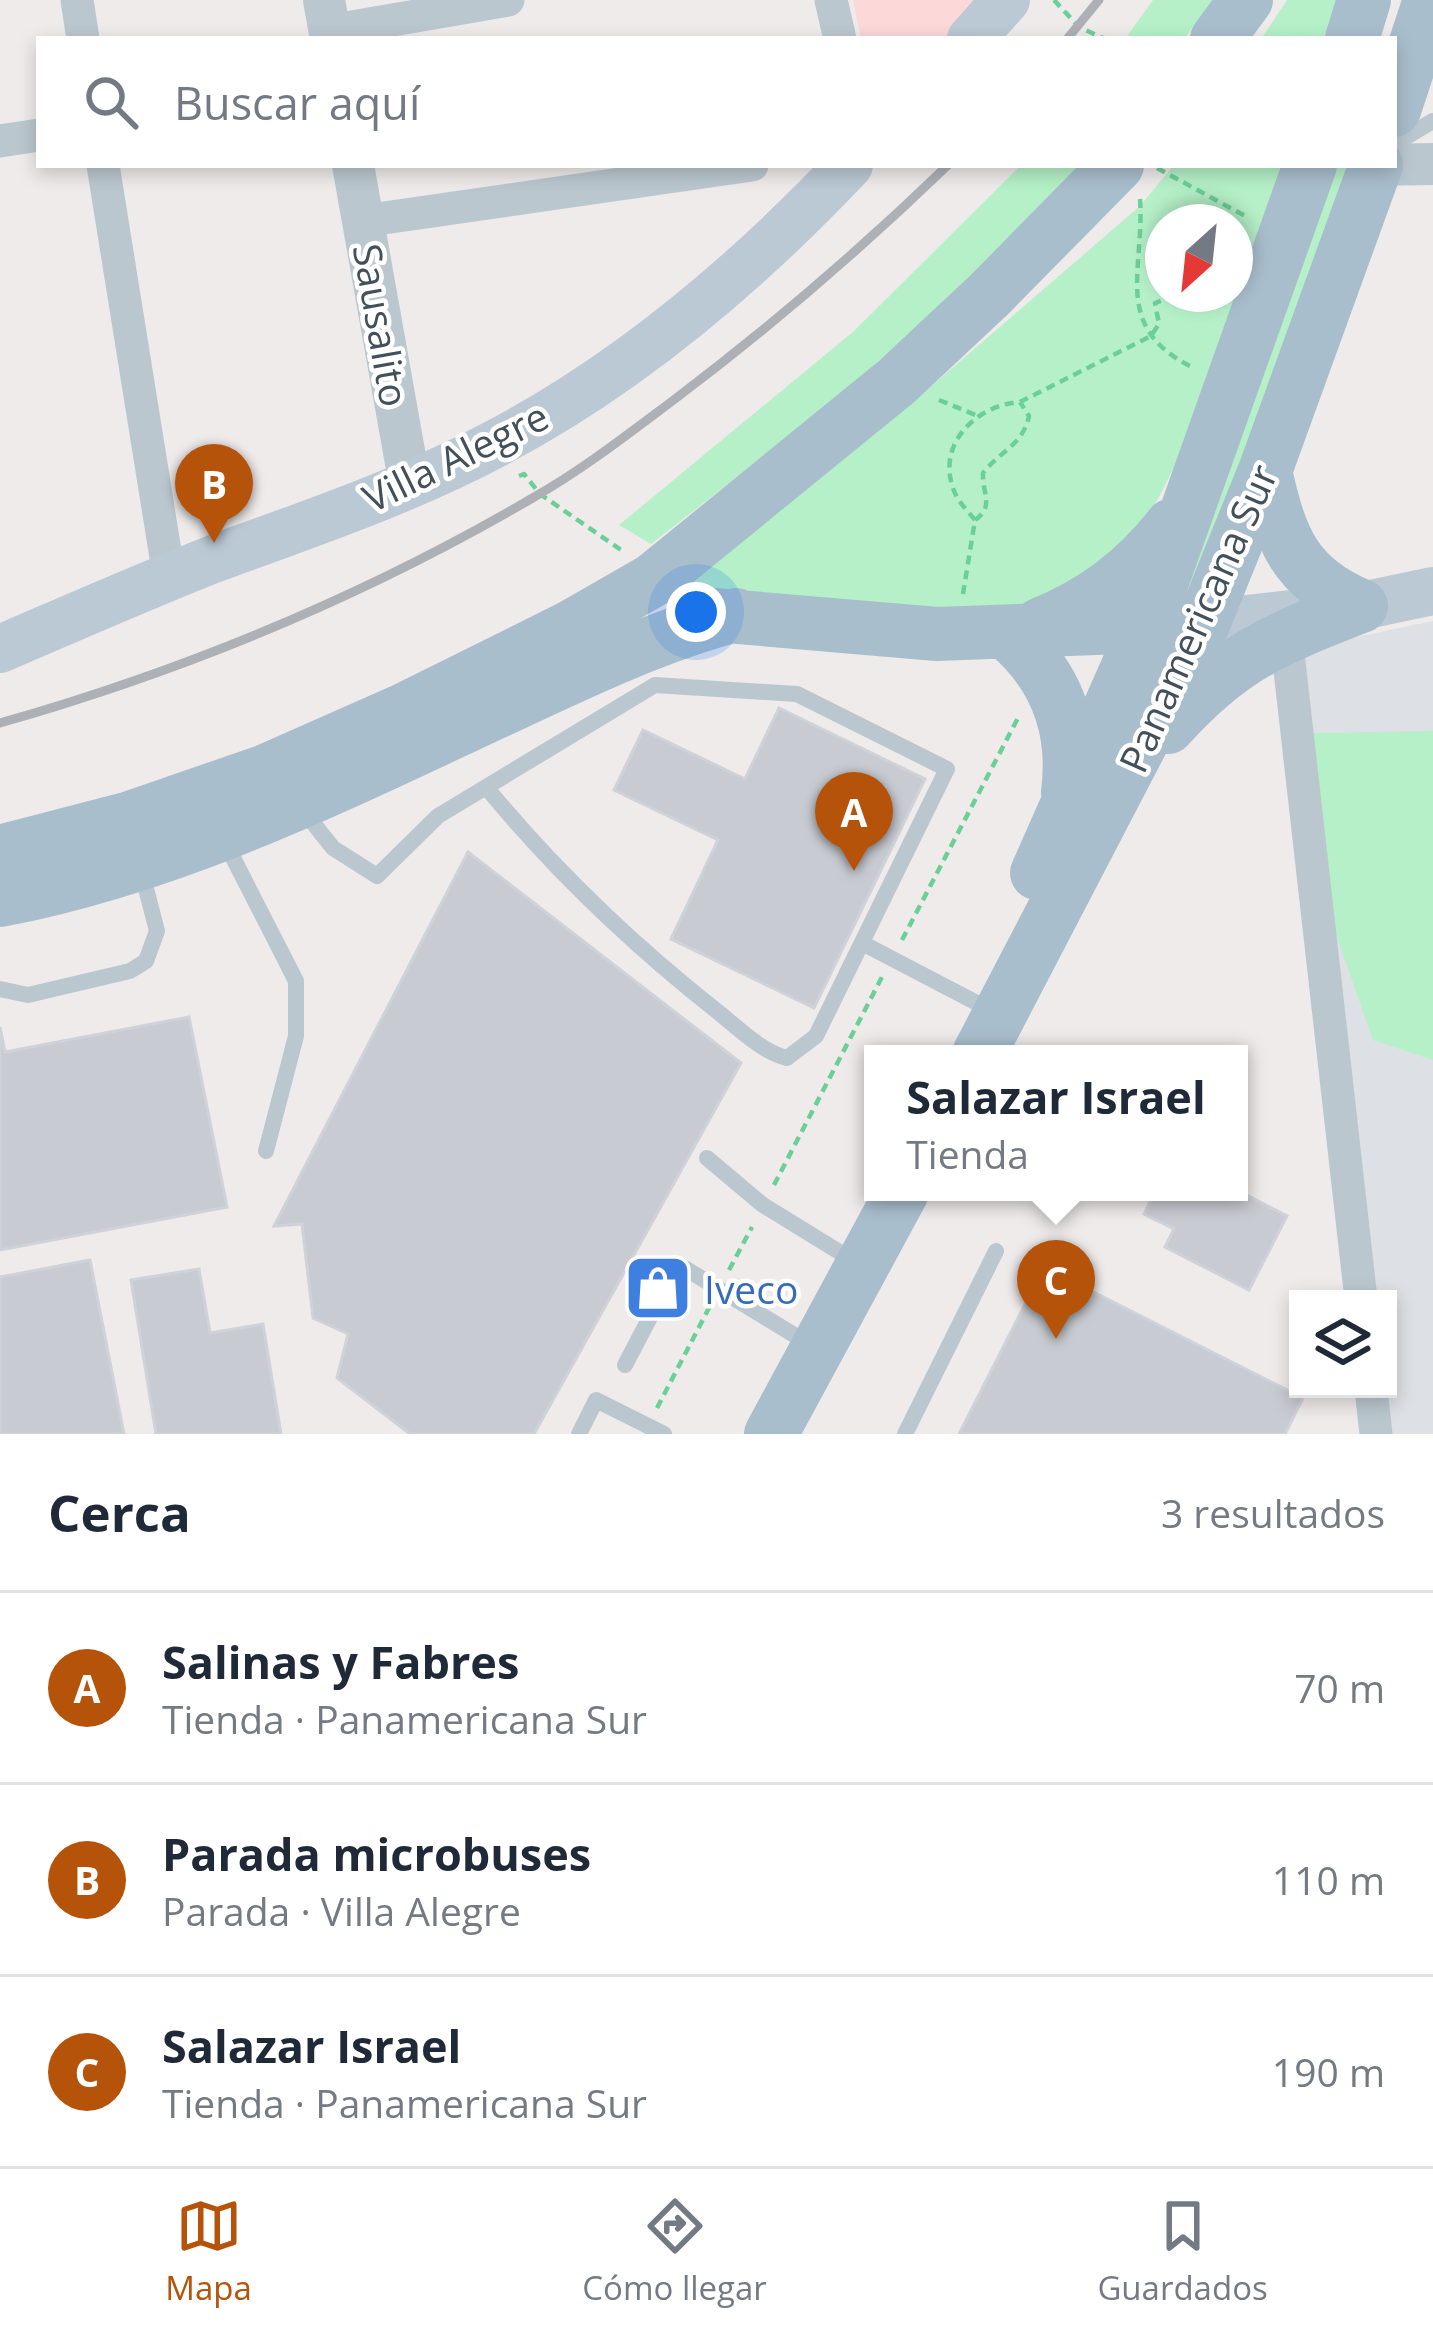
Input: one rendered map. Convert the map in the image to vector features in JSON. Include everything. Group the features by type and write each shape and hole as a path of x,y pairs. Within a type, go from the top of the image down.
{"main road":[{"path":"974,36 1006,0"},
{"path":"1218,36 1246,0"},
{"path":"1353,36 1364,0"},
{"path":"1397,101 1430,0"},
{"name":"Villa Alegre","path":"0,649 169,576 410,485 530,424 654,340 780,236 846,168"},
{"name":"Panamericana Sur","path":"977,1028 1146,626 1309,168"},
{"name":"Panamericana Sur","path":"977,1028 1132,767 1203,624 1265,472 1375,168"},
{"path":"0,852 130,818 266,772 571,628 653,580 896,382 1127,175"},
{"path":"1265,472 1277,522 1293,555 1317,582 1361,606"},
{"path":"982,634 1066,614 1118,582 1157,544 1191,499"},
{"path":"571,628 643,611 982,634 1203,624 1361,606 1433,591"},
{"path":"1132,767 1222,674 1250,653 1361,606"},
{"path":"0,900 139,862 299,805 622,655 736,615"},
{"path":"982,634 1038,663 1066,721 1071,766 1065,813"},
{"path":"815,1348 883,1201"},
{"path":"771,1434 897,1201"}],"street":[{"path":"77,0 83,36"},
{"path":"328,23 508,0"},
{"path":"831,0 839,36"},
{"path":"0,141 36,135"},
{"path":"1397,161 1433,164"},
{"path":"103,168 169,576"},
{"name":"Sausalito","path":"354,168 410,485"},
{"path":"363,221 731,168"},
{"path":"1286,635 1360,1290"},
{"path":"1372,1398 1376,1434"}],"lane":[{"path":"1397,147 1433,121"},
{"path":"299,805 333,848 377,876 438,816 486,787 655,685 797,694 947,769 815,1036 787,1058 776,1055 625,934 550,861 486,787"},
{"path":"221,833 296,981 296,1036 266,1151"},
{"path":"0,988 28,995 130,971 146,961 158,931 139,862"},
{"path":"862,943 892,958 977,1028"},
{"path":"707,1158 763,1204 855,1262"},
{"path":"905,1434 996,1252"},
{"path":"625,1365 678,1264 815,1348"},
{"path":"579,1434 596,1400 655,1430"}],"path":[{"path":"1054,0 1079,27 1098,36"},
{"path":"1159,168 1284,236"},
{"path":"1127,175 1141,206 1136,295 1142,322 1160,349 1191,367 1232,377"},
{"path":"982,634 975,520 951,485 952,447 978,416 1020,402 1151,337 1160,324 1157,312"},
{"path":"975,520 986,513 988,505 983,473 1026,431 1029,416 1020,402"},
{"path":"505,483 524,474 540,494 636,559 653,580"},
{"path":"655,1430 719,1289 1021,712"}],"shaded area":[{"path":"853,0 986,0 951,36 860,36"},
{"path":"1433,621 1433,1434 1387,1434 1384,1398 1397,1398 1397,1290 1375,1290 1304,648"}],"green space":[{"path":"1153,0 1213,0 1186,36 1127,36"},
{"path":"1287,0 1339,0 1328,36 1263,36"},
{"path":"1018,168 1082,168 974,275 839,397 651,544 619,525 854,331"},
{"path":"1172,168 1285,168 1253,256 1253,204 1145,204 1145,312 1233,312 1182,452 1145,524 1059,599 960,615 671,591 922,394 1140,206"},
{"path":"1329,168 1351,168 1213,565 1178,592"},
{"path":"1433,731 1433,1060 1373,1040 1333,926 1313,733"}],"building":[{"path":"779,708 925,779 814,1008 671,939 718,840 614,790 643,730 745,779"},
{"path":"468,852 741,1063 534,1434 410,1434 337,1378 348,1334 313,1318 302,1224 274,1226"},
{"path":"189,1017 227,1207 0,1250 0,1027 5,1052"},
{"path":"1248,1196 1287,1216 1249,1290 1165,1247 1174,1229 1144,1214 1150,1201 1248,1201"},
{"path":"90,1260 124,1434 0,1434 0,1277"},
{"path":"1044,1267 1289,1391 1289,1398 1303,1398 1285,1434 959,1434"},
{"path":"199,1269 210,1333 263,1324 281,1434 156,1434 131,1280"}],"railway":[{"path":"1069,36 1099,0"},
{"path":"0,723 139,679 275,626 408,565 536,496 605,451 743,346 945,168"}],"place":[{"name":"Parada microbuses","path":"214,543"},
{"name":"Salinas y Fabres","path":"854,871"},
{"name":"Iveco","path":"658,1288"},
{"name":"Salazar Israel","path":"1056,1339"}]}
